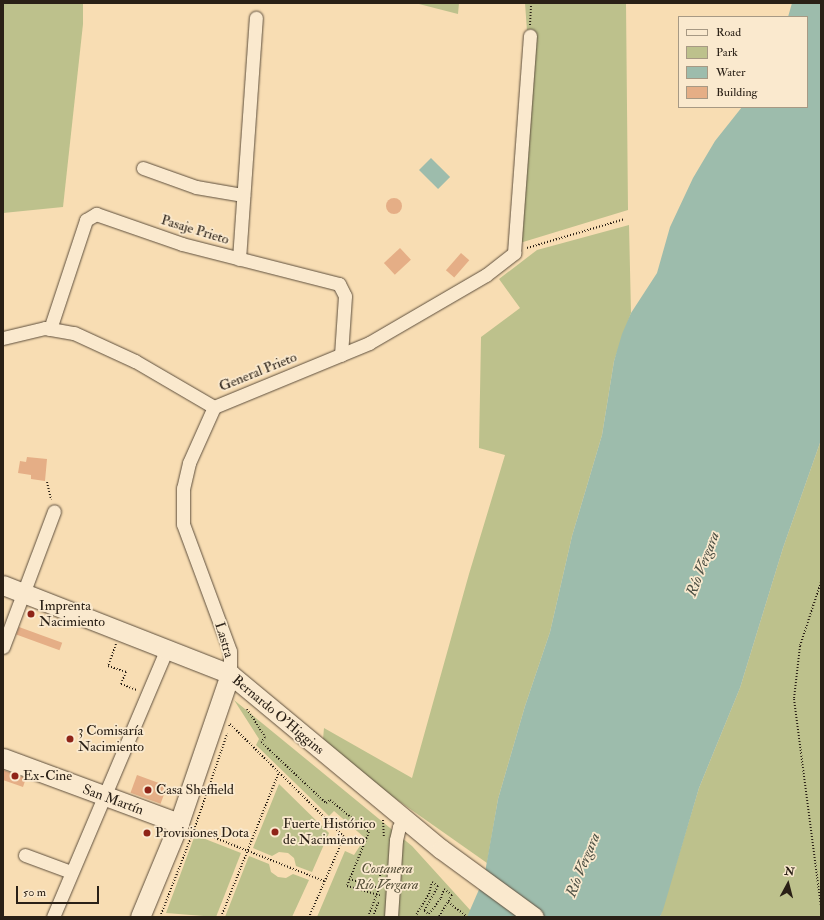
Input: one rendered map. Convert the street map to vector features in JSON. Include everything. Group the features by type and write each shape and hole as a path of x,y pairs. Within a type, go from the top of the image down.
{"main road":[{"name":"Bernardo O'Higgins","path":"3,585 230,674 441,849 534,917"},
{"name":"Lastra","path":"140,917 187,827 230,674"},
{"name":"San Martín","path":"3,758 187,827"}],"street":[{"path":"239,259 256,18"},
{"path":"514,253 530,36"},
{"path":"143,168 196,187 243,195"},
{"name":"Pasaje Prieto","path":"50,328 86,220 91,215 96,214 182,244 341,286 345,296 341,355"},
{"name":"General Prieto","path":"3,338 34,329 50,328 74,333 109,348 214,407 370,343 486,275 514,253"},
{"name":"Lastra","path":"214,407 189,463 183,488 183,524 230,651 230,674"},
{"path":"3,647 24,592 53,505"},
{"path":"53,917 167,649"},
{"path":"391,917 396,840 399,827 404,819"},
{"path":"26,856 72,872"}],"path":[{"path":"530,36 531,3"},
{"path":"514,253 625,219"},
{"path":"47,482 53,505"},
{"path":"821,582 800,646 794,698 821,906"},
{"path":"121,630 108,666 126,672 121,684 148,694"},
{"path":"244,705 265,737 261,742 326,803 330,800 369,832 347,886 376,894"},
{"path":"160,917 187,827 230,724 344,837 309,917"},
{"path":"220,917 279,772"},
{"path":"381,800 384,842"},
{"path":"187,827 324,881"},
{"path":"370,917 379,888 381,865"},
{"path":"350,880 379,888"},
{"path":"414,917 428,894 432,882 438,886 424,912 429,914 441,898 444,889 452,895 439,917"},
{"path":"448,902 466,916"},
{"path":"370,917 378,903 381,904 377,917"}],"green space":[{"path":"3,3 83,3 83,24 63,207 3,213"},
{"path":"415,3 459,3 458,14"},
{"path":"525,3 626,3 628,210 510,246 527,31"},
{"path":"629,225 631,313 614,361 602,435 572,536 550,632 525,706 498,799 487,863 332,754 323,739 324,728 412,778 469,574 505,455 479,448 481,337 520,308 499,279 537,250"},
{"path":"821,440 821,917 660,917 699,788 740,688 783,548"},
{"name":"Costanera Río Vergara","path":"234,700 412,846 471,911 467,917 317,917 345,851 354,855 365,838 334,811 329,816 256,745 259,739"},
{"path":"279,784 329,833 312,872 296,866 294,858 288,853 279,852 272,856 253,848"},
{"path":"195,835 241,853 216,917 166,913"},
{"path":"249,856 269,864 271,872 278,877 286,878 293,874 309,880 292,917 225,917"}],"water":[{"name":"Río Vergara","path":"792,3 821,3 821,440 783,548 740,688 699,788 663,910 660,917 467,917 484,878 498,799 525,706 550,632 572,536 602,435 614,361 622,334 631,313 657,273 670,227 693,178 715,141 741,108 808,108 808,16 788,16"},
{"path":"431,158 450,177 438,189 419,170"}],"building":[{"path":"394,198 401,203 402,206 397,213 394,214 387,209 386,206 391,199"},
{"path":"400,248 411,260 395,275 384,263"},
{"path":"461,253 469,260 454,278 446,270"},
{"path":"27,457 47,459 45,481 31,479 31,475 18,473 20,461 26,462"},
{"path":"19,627 62,643 59,650 16,635"},
{"path":"3,770 26,778 23,787 3,780"},
{"name":"Casa Sheffield","path":"137,775 167,786 161,804 131,793"}],"place":[{"name":"Imprenta Nacimiento","path":"31,614"},
{"name":"3 Comisaría Nacimiento","path":"70,739"},
{"name":"Ex-Cine","path":"15,776"},
{"name":"Casa Sheffield","path":"148,790"},
{"name":"Fuerte Histórico de Nacimiento","path":"275,832"},
{"name":"Provisiones Dota","path":"147,833"}]}
